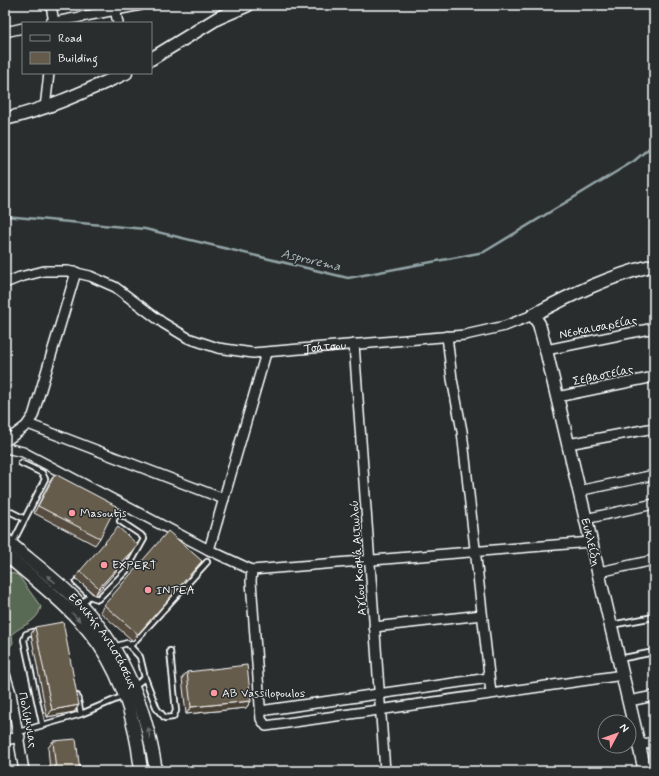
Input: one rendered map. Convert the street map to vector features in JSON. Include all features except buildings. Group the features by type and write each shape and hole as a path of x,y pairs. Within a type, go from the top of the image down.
{"street":[{"path":"51,5 53,22"},
{"path":"57,22 115,8 141,5"},
{"path":"152,59 218,18 248,5"},
{"path":"115,8 118,22"},
{"path":"5,32 22,28"},
{"path":"45,108 49,74"},
{"path":"5,119 45,108 124,74"},
{"name":"Τσάτσου","path":"5,283 20,277 44,271 76,272 99,279 115,287 163,323 188,338 230,350 266,353 482,332 533,315 570,295 604,280 654,267"},
{"path":"76,272 35,410 28,424 7,446 23,452 209,550 252,570 591,542"},
{"name":"Ευκλείδη","path":"533,315 539,324 546,350 645,771"},
{"name":"Νεοκαισαρείας","path":"546,350 654,328"},
{"path":"447,336 452,379 462,431 491,693"},
{"name":"Αγίου Κοσμά Αιτωλού","path":"354,344 385,771"},
{"path":"209,550 266,353"},
{"name":"Σεβαστείας","path":"557,397 654,377"},
{"path":"28,424 224,499"},
{"path":"568,444 654,428"},
{"path":"578,491 654,475"},
{"path":"585,519 654,504"},
{"name":"Εθνικής Αντιστάσεως","path":"7,546 81,605 104,633 134,686 148,726 156,771"},
{"name":"Εθνικής Αντιστάσεως","path":"7,546 89,631 104,654 130,709 138,742 141,771"},
{"path":"599,572 654,560"},
{"path":"252,570 251,581 260,710 262,721 268,726 623,675"},
{"path":"374,627 482,615"},
{"name":"Πολύμνιας","path":"5,674 11,693 24,771"},
{"path":"260,710 489,678"},
{"path":"629,701 654,696"},
{"path":"5,740 19,734"},
{"path":"639,745 654,742"}],"lane":[{"path":"7,546 25,519 45,479 42,473 21,463"},
{"path":"5,509 25,519"},
{"path":"76,582 96,599 100,597 126,571 144,541 141,535 120,521"},
{"path":"130,646 206,562"},
{"path":"81,605 90,595"},
{"path":"611,625 654,617"},
{"path":"42,630 26,634 24,640 42,724"},
{"path":"113,648 125,643 130,646 140,657 145,678 157,708 165,718 173,717 176,712 170,651"},
{"path":"619,659 654,652"},
{"path":"134,686 145,678"},
{"path":"76,691 81,714"},
{"path":"19,734 42,724 81,714 124,696"}],"green space":[{"path":"5,571 18,575 41,607 33,620 12,634 13,643 7,650 5,649"}],"waterway":[{"name":"Asprorema","path":"5,216 145,229 348,278 484,252 634,161 654,144"}],"place":[{"name":"Masoutis","path":"72,513"},
{"name":"EXPERT","path":"104,565"},
{"name":"INTEA","path":"148,590"},
{"name":"AB Vassilopoulos","path":"214,693"}]}
